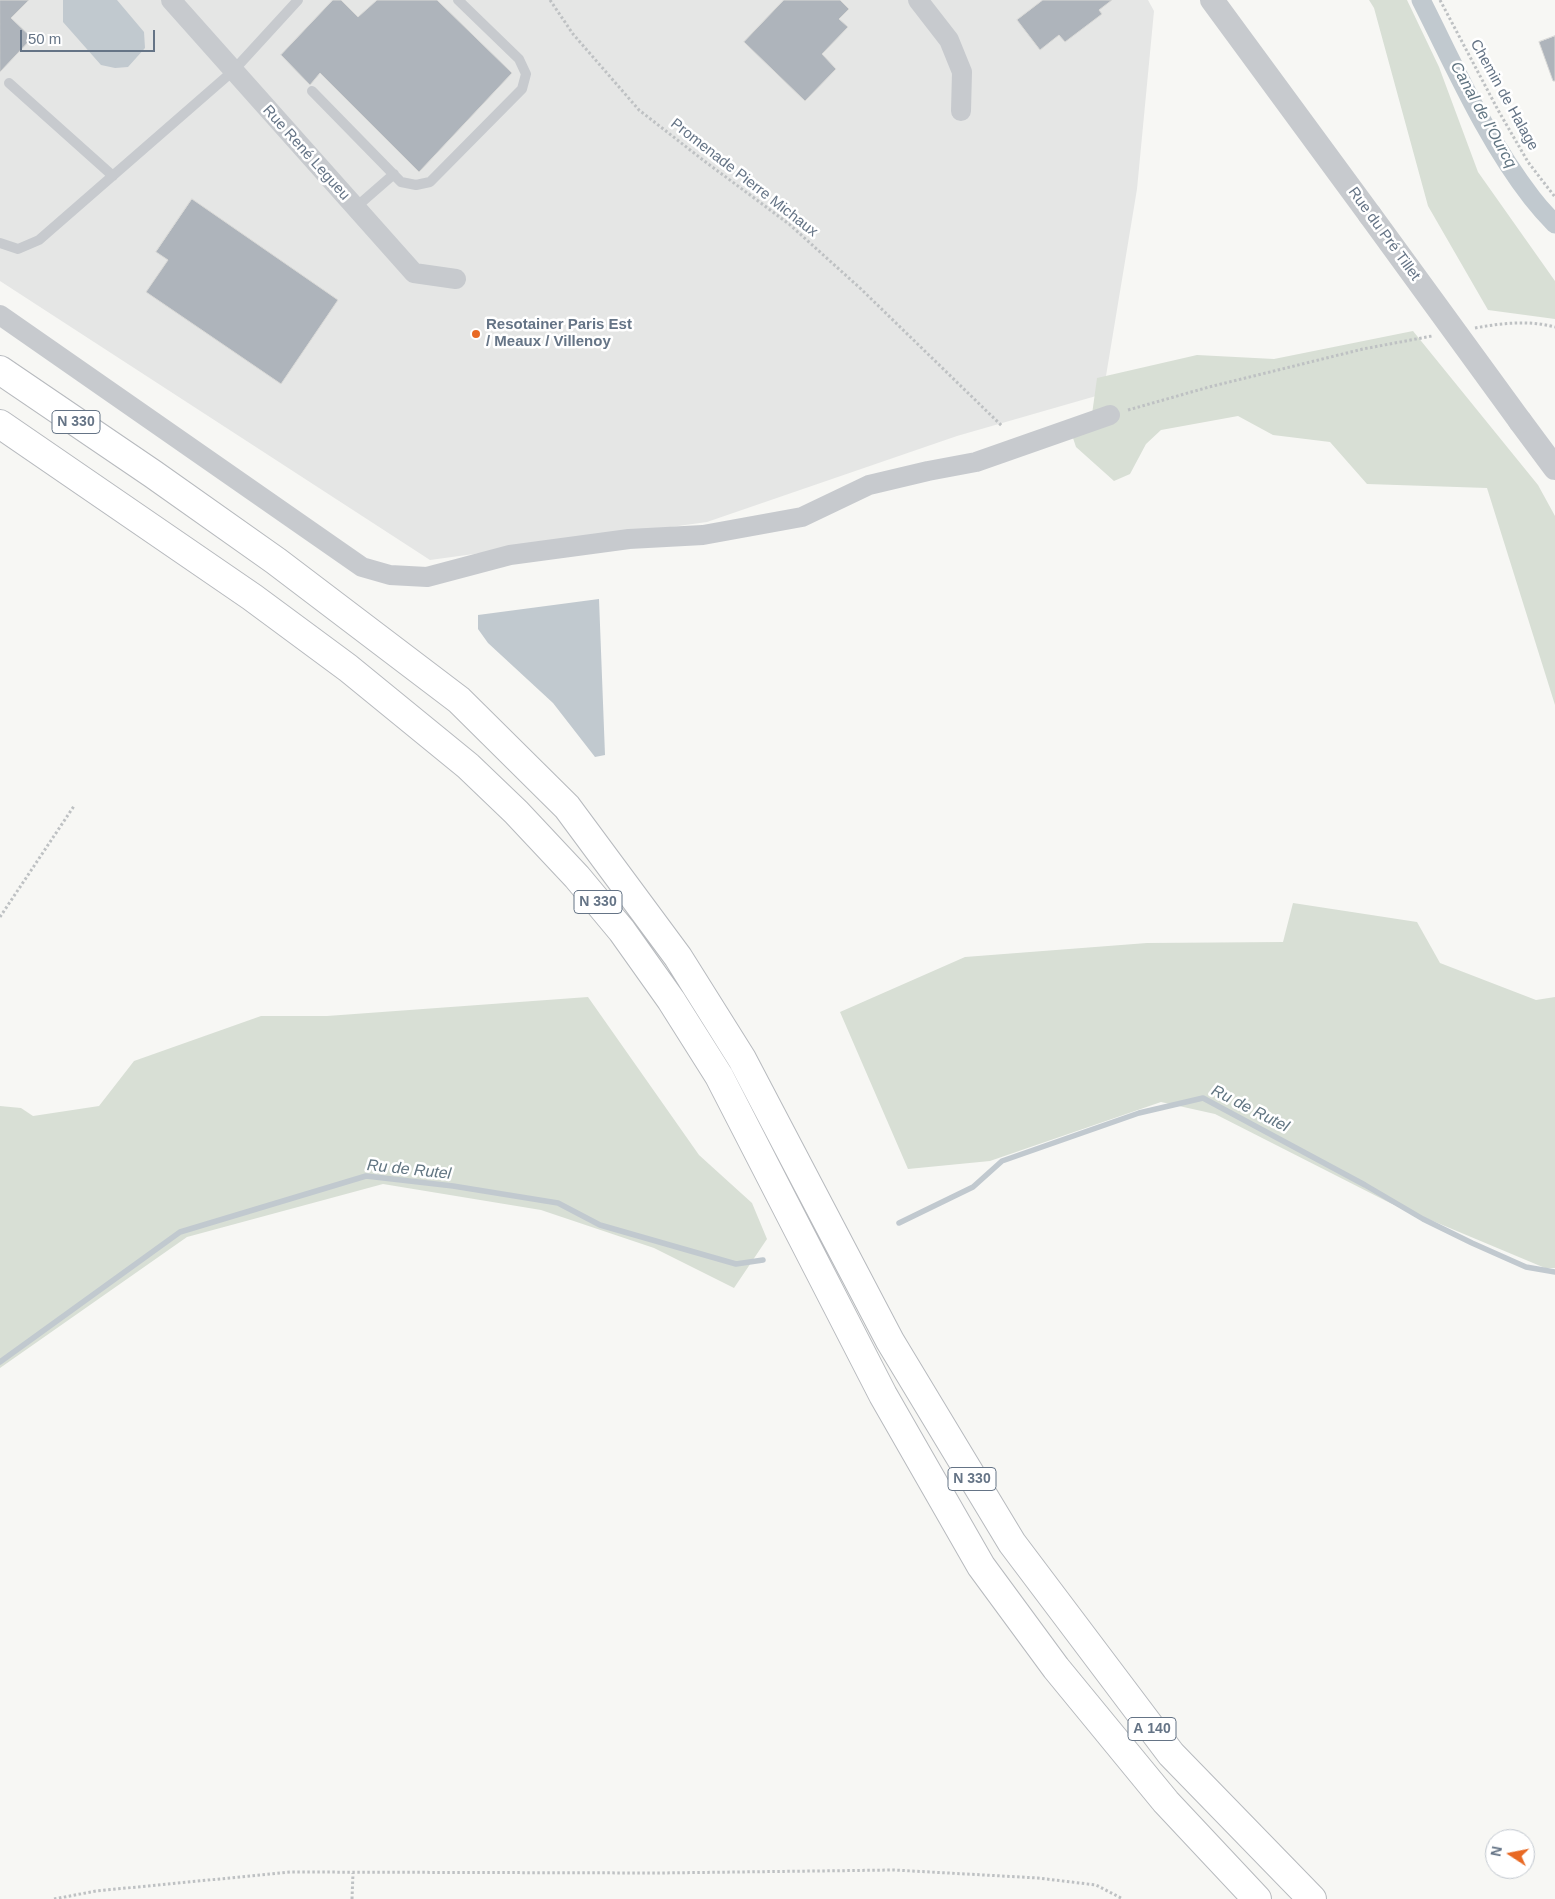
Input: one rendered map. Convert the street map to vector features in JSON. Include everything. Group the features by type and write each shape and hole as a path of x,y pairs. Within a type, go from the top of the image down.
{"highway":[{"name":"N 330","path":"0,370 153,474 276,561 459,700 567,808 678,958 742,1059 890,1341 1012,1543"},
{"name":"N 330","path":"0,424 252,597 348,668 468,766 516,812 577,877 622,930 719,1076 883,1395 982,1566"},
{"name":"A 140","path":"1012,1543 1171,1754 1312,1899"},
{"name":"A 140","path":"982,1566 1056,1668 1166,1802 1256,1899"}],"street":[{"name":"Rue René Legueu","path":"171,0 414,273 456,279"},
{"path":"918,0 949,40 962,72 961,111"},
{"name":"Rue du Pré Tillet","path":"1212,0 1555,468"},
{"path":"0,315 362,567 390,575 427,577 510,555 629,539 703,535 802,517 869,486 928,471 976,462 1110,415"}],"lane":[{"path":"0,243 18,249 39,240 233,71 298,0"},
{"path":"312,91 401,182 416,186 430,182 522,89 526,74 519,59 458,0"},
{"path":"9,83 113,176"},
{"path":"355,208 394,174"}],"path":[{"name":"Promenade Pierre Michaux","path":"550,0 573,34 640,110 789,224 861,289 1002,426"},
{"name":"Chemin de Halage","path":"1440,0 1498,110 1528,162 1555,197"},
{"path":"1470,329 1498,324 1531,323 1555,327"},
{"path":"1110,415 1209,387 1363,349 1434,336"},
{"path":"0,917 74,806"},
{"path":"54,1899 96,1891 282,1873 659,1873 894,1870 1038,1878 1096,1885 1123,1899"},
{"path":"352,1899 353,1873"}],"shaded area":[{"path":"0,0 1148,0 1154,11 1137,189 1103,394 957,436 707,522 430,560 0,281"},
{"path":"63,0 117,0 144,32 145,48 128,67 115,68 101,65 63,22"},
{"path":"1369,0 1407,0 1439,67 1478,172 1555,281 1555,319 1488,310 1428,206 1374,8"},
{"path":"1413,331 1538,485 1555,516 1555,705 1487,488 1367,484 1330,442 1273,435 1238,416 1161,430 1146,444 1130,474 1114,481 1076,447 1071,432 1090,429 1097,378 1197,355 1274,359"},
{"path":"599,599 605,755 595,757 553,703 488,643 478,629 478,615"},
{"path":"1293,903 1417,922 1440,963 1536,1000 1555,997 1555,1268 1545,1268 1390,1203 1215,1114 1161,1102 990,1161 908,1169 840,1012 965,957 1147,943 1283,942"},
{"path":"588,997 699,1155 752,1203 767,1239 734,1288 654,1248 541,1210 383,1184 187,1237 0,1368 0,1106 21,1108 33,1116 99,1106 134,1061 261,1016 327,1016"}],"building":[{"path":"0,0 29,0 11,18 32,38 0,72"},
{"path":"333,0 341,0 358,17 377,0 437,0 512,73 419,172 320,73 310,85 281,55"},
{"path":"784,0 840,0 849,9 839,19 848,27 822,54 836,69 805,101 744,42"},
{"path":"1043,0 1112,0 1099,10 1102,14 1065,42 1059,35 1040,50 1017,20"},
{"path":"1555,36 1555,81 1553,81 1539,42"},
{"path":"192,199 338,300 281,384 146,292 168,260 156,252"}],"waterway":[{"name":"Canal de l'Ourcq","path":"1421,0 1472,102 1500,152 1532,198 1555,224"},
{"name":"Ru de Rutel","path":"899,1223 973,1187 1002,1161 1139,1113 1203,1098 1365,1185 1423,1219 1526,1267 1555,1272"},
{"name":"Ru de Rutel","path":"0,1362 180,1232 366,1176 453,1186 558,1203 600,1225 736,1264 763,1260"}],"place":[{"name":"Resotainer Paris Est / Meaux / Villenoy","path":"476,334"}]}
